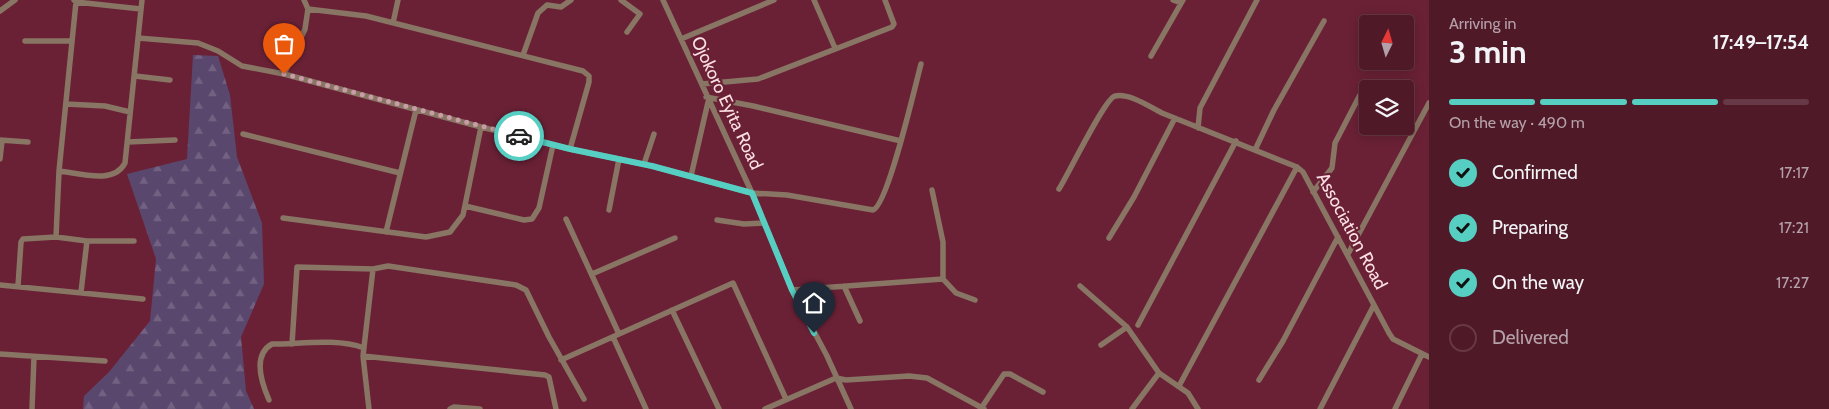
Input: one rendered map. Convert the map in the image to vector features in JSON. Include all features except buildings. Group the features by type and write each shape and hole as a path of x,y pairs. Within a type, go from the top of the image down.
{"street":[{"path":"0,11 15,0"},
{"path":"59,171 110,176 118,173 125,163 142,0"},
{"path":"284,74 305,29 308,9 304,0"},
{"path":"393,23 398,0"},
{"path":"523,55 533,24 543,8 547,5 561,7 571,0"},
{"path":"621,0 640,14 627,32"},
{"name":"Ojokoro Eyita Road","path":"663,0 702,84 707,100 752,193 792,290 851,409"},
{"path":"681,40 774,0"},
{"path":"814,0 835,48"},
{"path":"702,84 758,79 894,26 885,0"},
{"path":"1151,56 1182,2 1173,0"},
{"path":"1198,128 1200,108 1257,0"},
{"path":"56,236 59,171 75,1 141,9"},
{"path":"308,9 346,12 583,71 589,76 570,149"},
{"path":"1255,150 1274,110 1324,21"},
{"path":"138,38 198,43 218,51 242,66 284,74 480,127 570,149 644,164 752,193 787,195 864,209 877,208 893,169 921,64"},
{"path":"25,41 71,41"},
{"path":"135,76 170,80"},
{"name":"Association Road","path":"1059,189 1100,113 1111,98 1116,96 1130,98 1297,168 1303,172 1393,339 1429,357"},
{"path":"1313,192 1332,168 1333,148 1359,97"},
{"path":"691,176 707,100 753,106 901,141"},
{"path":"1348,254 1429,103"},
{"path":"66,104 111,107 130,112"},
{"path":"386,232 416,110"},
{"path":"1108,238 1134,197 1175,118"},
{"path":"283,218 426,237 442,235 453,229 462,215 480,127"},
{"path":"243,134 400,172"},
{"path":"644,164 654,134"},
{"path":"0,159 1,140 28,142"},
{"path":"128,142 175,140"},
{"path":"1138,325 1236,141"},
{"path":"464,206 524,220 532,219 539,208 553,145"},
{"path":"609,210 619,159"},
{"path":"1179,386 1297,168"},
{"path":"932,190 943,242 943,280 956,293 975,300"},
{"path":"566,219 592,274 646,409"},
{"path":"717,220 744,224 764,223"},
{"path":"18,286 20,242 27,238 56,236 87,241 134,241"},
{"path":"1259,380 1283,341 1338,237"},
{"path":"592,274 675,238"},
{"path":"81,292 87,241"},
{"path":"292,344 297,267 373,269 388,266 521,287 526,290 561,360 584,399"},
{"path":"369,409 363,356 373,269"},
{"path":"792,290 943,280"},
{"path":"561,360 733,283 786,399"},
{"path":"0,285 144,299"},
{"path":"844,286 860,321"},
{"path":"1080,286 1126,327 1159,373 1188,393 1198,409"},
{"path":"1320,409 1374,305"},
{"path":"672,310 719,409"},
{"path":"1101,346 1126,327"},
{"path":"269,400 260,378 263,352 272,344 350,344 364,348"},
{"path":"0,354 105,361"},
{"path":"1395,409 1422,354"},
{"path":"363,356 546,375 551,383 556,409"},
{"path":"32,409 34,357"},
{"path":"1132,409 1159,373"},
{"path":"765,409 774,407 786,399 836,378 846,380 909,376 927,378 983,408 1004,374 1010,374 1043,392"},
{"path":"450,409 454,407 480,409"}],"green space":[{"path":"193,55 218,56 230,95 237,157 262,223 264,284 241,337 246,391 254,409 83,409 84,396 109,372 150,321 156,259 127,174 187,159"}],"way so far":[{"path":"284,74 519,136"}],"route":[{"path":"519,136 652,166 752,193 792,290 814,333"}]}
